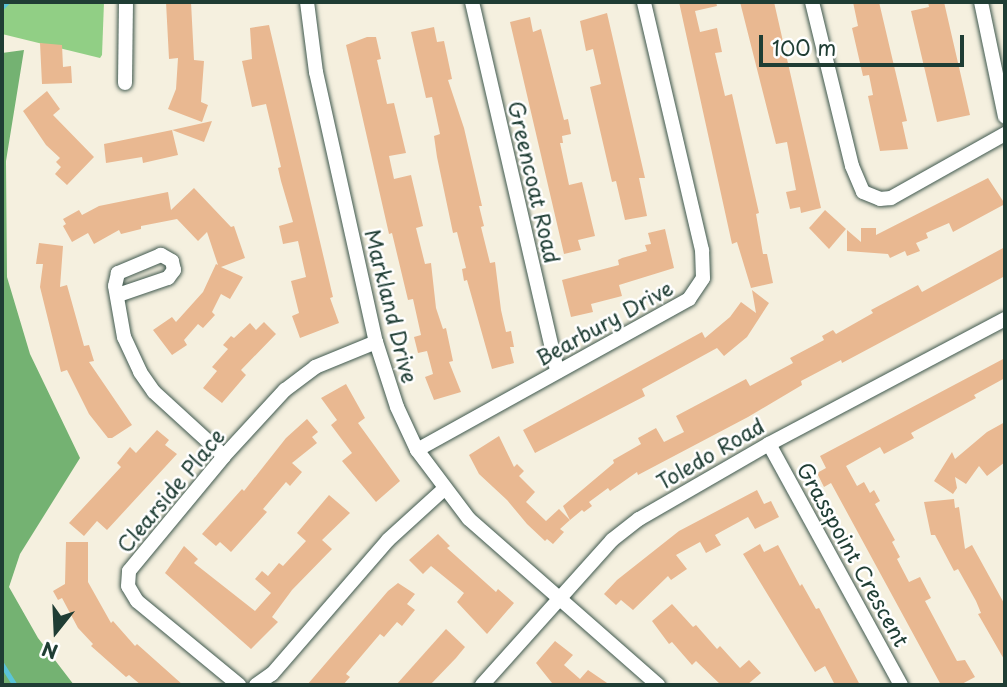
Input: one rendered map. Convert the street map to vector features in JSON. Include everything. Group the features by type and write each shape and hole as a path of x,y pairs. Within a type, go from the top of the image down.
{"street":[{"path":"125,83 127,2"},
{"name":"Markland Drive","path":"307,2 316,72 376,342 397,407 417,450 469,519 658,685"},
{"name":"Greencoat Road","path":"472,2 557,371"},
{"name":"Bearbury Drive","path":"417,450 689,299 703,278 702,250 644,2"},
{"path":"812,2 855,175 863,192 880,199 891,198 1005,134"},
{"path":"981,2 1005,117"},
{"path":"118,295 124,337 140,372 163,401 224,456"},
{"name":"Toledo Road","path":"482,685 611,540 639,519 769,444 1005,319"},
{"name":"Clearside Place","path":"239,685 137,601 127,583 135,563 224,456 285,390 307,372 376,342"},
{"name":"Grasspoint Crescent","path":"769,444 901,685"},
{"path":"256,685 272,674 388,540 444,489"}],"green space":[{"path":"2,2 104,2 102,55 100,58 2,34"},
{"path":"24,50 6,161 7,277 30,354 80,458 20,554 9,587 38,638 74,685 2,685 2,53"}],"building":[{"path":"166,2 191,2 194,60 204,61 201,102 208,105 202,122 168,109 176,89 178,58 169,59"},
{"path":"679,2 716,2 717,6 695,11 700,32 717,28 722,52 715,53 725,96 732,94 759,213 756,214 763,254 767,254 773,283 751,288 737,242 732,244"},
{"path":"740,2 774,2 821,208 801,213 800,207 790,209 786,192 796,190 787,142 776,144"},
{"path":"853,2 879,2 907,121 902,122 908,149 880,151 868,96 873,95 869,75 863,76 852,28 858,26"},
{"path":"928,2 944,2 970,115 937,122 911,11 929,7"},
{"path":"607,13 645,178 639,178 647,216 625,220 616,181 612,182 590,87 601,84 593,49 586,51 580,21"},
{"path":"530,17 533,32 541,29 564,120 568,119 571,134 562,136 563,143 560,143 569,185 582,182 595,236 578,240 581,250 564,254 510,22"},
{"path":"269,25 333,297 330,298 339,323 300,338 292,316 299,313 291,281 306,277 298,241 283,244 279,226 293,222 278,168 281,167 266,104 252,107 242,61 252,59 250,28"},
{"path":"434,27 437,42 444,41 452,79 448,80 464,128 482,206 479,206 484,226 481,227 490,263 495,262 501,310 506,332 511,331 514,347 510,347 514,363 492,369 467,280 464,281 462,269 466,268 457,232 453,233 437,157 434,136 440,134 432,97 426,98 411,32"},
{"path":"367,37 376,37 381,59 377,60 387,104 394,103 406,153 389,156 394,179 411,175 423,226 416,228 425,264 431,263 436,308 443,329 446,328 453,361 449,362 461,392 434,400 425,377 433,374 427,351 418,353 414,337 421,335 413,299 408,300 392,233 389,234 346,45"},
{"path":"40,43 62,45 63,67 71,66 72,83 42,84"},
{"path":"47,91 60,109 53,115 94,157 67,185 55,174 61,167 56,162 60,158 46,145 23,111"},
{"path":"212,121 204,142 172,130"},
{"path":"172,130 178,155 143,163 142,157 106,163 104,144"},
{"path":"988,178 1005,204 953,232 949,223 926,233 928,238 916,243 920,251 907,256 905,251 890,258 888,254 847,251 847,230 861,242 861,228 876,228 876,235"},
{"path":"194,188 231,227 234,226 245,258 221,267 243,277 230,299 221,294 212,312 215,315 203,328 198,324 184,340 187,345 172,355 153,330 172,317 176,322 203,292 216,264 218,265 207,232 198,241 177,219 141,226 141,229 121,234 119,230 94,244 88,233 72,242 63,226 66,224 63,219 79,210 82,215 99,206 168,192 171,210"},
{"path":"825,210 846,229 829,249 809,228"},
{"path":"665,229 674,268 619,285 622,296 591,304 593,312 571,317 562,280 619,265 618,260 622,258 647,251 645,245 651,244 648,233"},
{"path":"39,243 63,246 60,287 67,285 84,346 89,345 94,361 89,362 132,425 112,438 108,438 89,414 67,370 61,372 40,287 43,264 36,264"},
{"path":"1005,247 1005,276 842,363 841,360 801,381 802,385 748,417 638,475 637,472 610,491 608,488 589,502 592,506 570,520 563,506 614,463 613,460 641,444 638,438 656,428 664,442 684,432 676,416 746,379 750,386 793,363 790,358 824,340 822,336 833,330 836,334 873,313 871,310 918,285 922,292"},
{"path":"752,290 769,303 747,337 724,356 717,348 642,389 645,396 535,453 523,430 702,332 705,338 730,317 741,302 756,313"},
{"path":"264,322 276,334 241,370 246,375 222,403 203,388 217,371 212,367 228,349 223,345 250,323 256,330"},
{"path":"1005,358 1005,378 974,395 976,398 911,433 914,438 884,454 880,447 846,466 857,486 864,482 870,493 874,490 880,501 875,504 895,540 892,542 900,557 897,559 909,582 920,577 931,598 925,601 957,661 965,660 975,677 960,685 941,685 831,483 824,487 817,473 826,468 820,456"},
{"path":"346,384 365,418 358,423 400,481 376,502 342,461 352,453 331,425 337,420 321,398"},
{"path":"307,419 318,432 312,437 317,443 292,463 302,472 290,486 286,482 263,509 267,512 231,552 220,542 216,546 202,534 242,489 244,491 286,438"},
{"path":"1005,422 1005,462 987,476 979,466 966,484 955,477 957,488 953,494 934,481 952,452 955,459 987,432"},
{"path":"157,430 169,440 165,445 177,454 107,530 97,521 84,536 69,523 121,467 117,463 130,447 136,453"},
{"path":"499,436 514,467 517,464 524,471 519,476 535,492 526,502 546,521 559,509 570,520 560,529 564,532 553,544 547,539 545,541 527,524 507,500 479,474 469,455"},
{"path":"757,490 764,504 771,501 779,517 755,529 748,517 715,535 721,545 706,553 700,542 676,555 687,569 671,580 668,576 633,610 621,600 616,605 604,594 617,580 679,531"},
{"path":"329,495 350,513 322,540 332,549 292,590 272,617 278,622 251,649 165,573 184,546 198,559 194,563 255,611 271,593 255,579 262,571 268,576 279,563 283,566 306,541 297,533"},
{"path":"954,499 955,508 959,507 965,549 972,545 1005,605 1005,661 978,614 981,613 976,601 958,569 954,571 935,535 931,535 924,502"},
{"path":"438,534 450,546 447,548 496,592 498,589 514,603 487,634 457,602 464,593 431,566 423,574 409,560"},
{"path":"66,542 88,542 88,582 111,623 113,621 135,646 137,644 183,685 141,685 129,675 126,677 91,646 93,644 78,628 62,598 58,600 53,591 65,584"},
{"path":"760,544 764,552 778,545 800,586 802,584 816,609 819,608 860,685 835,685 825,666 815,672 743,554"},
{"path":"398,583 415,594 407,604 415,610 402,626 397,622 384,637 380,634 346,674 350,677 343,685 307,685 388,591"},
{"path":"672,604 693,627 696,625 717,649 720,646 740,668 749,660 761,673 747,685 721,685 696,661 692,665 672,642 669,644 652,621"},
{"path":"446,629 465,647 456,658 430,685 396,685"},
{"path":"555,641 573,655 564,665 580,679 588,670 610,685 552,683 536,663"}],"waterway":[{"path":"2,7 7,2"},
{"path":"2,664 15,685"}]}
